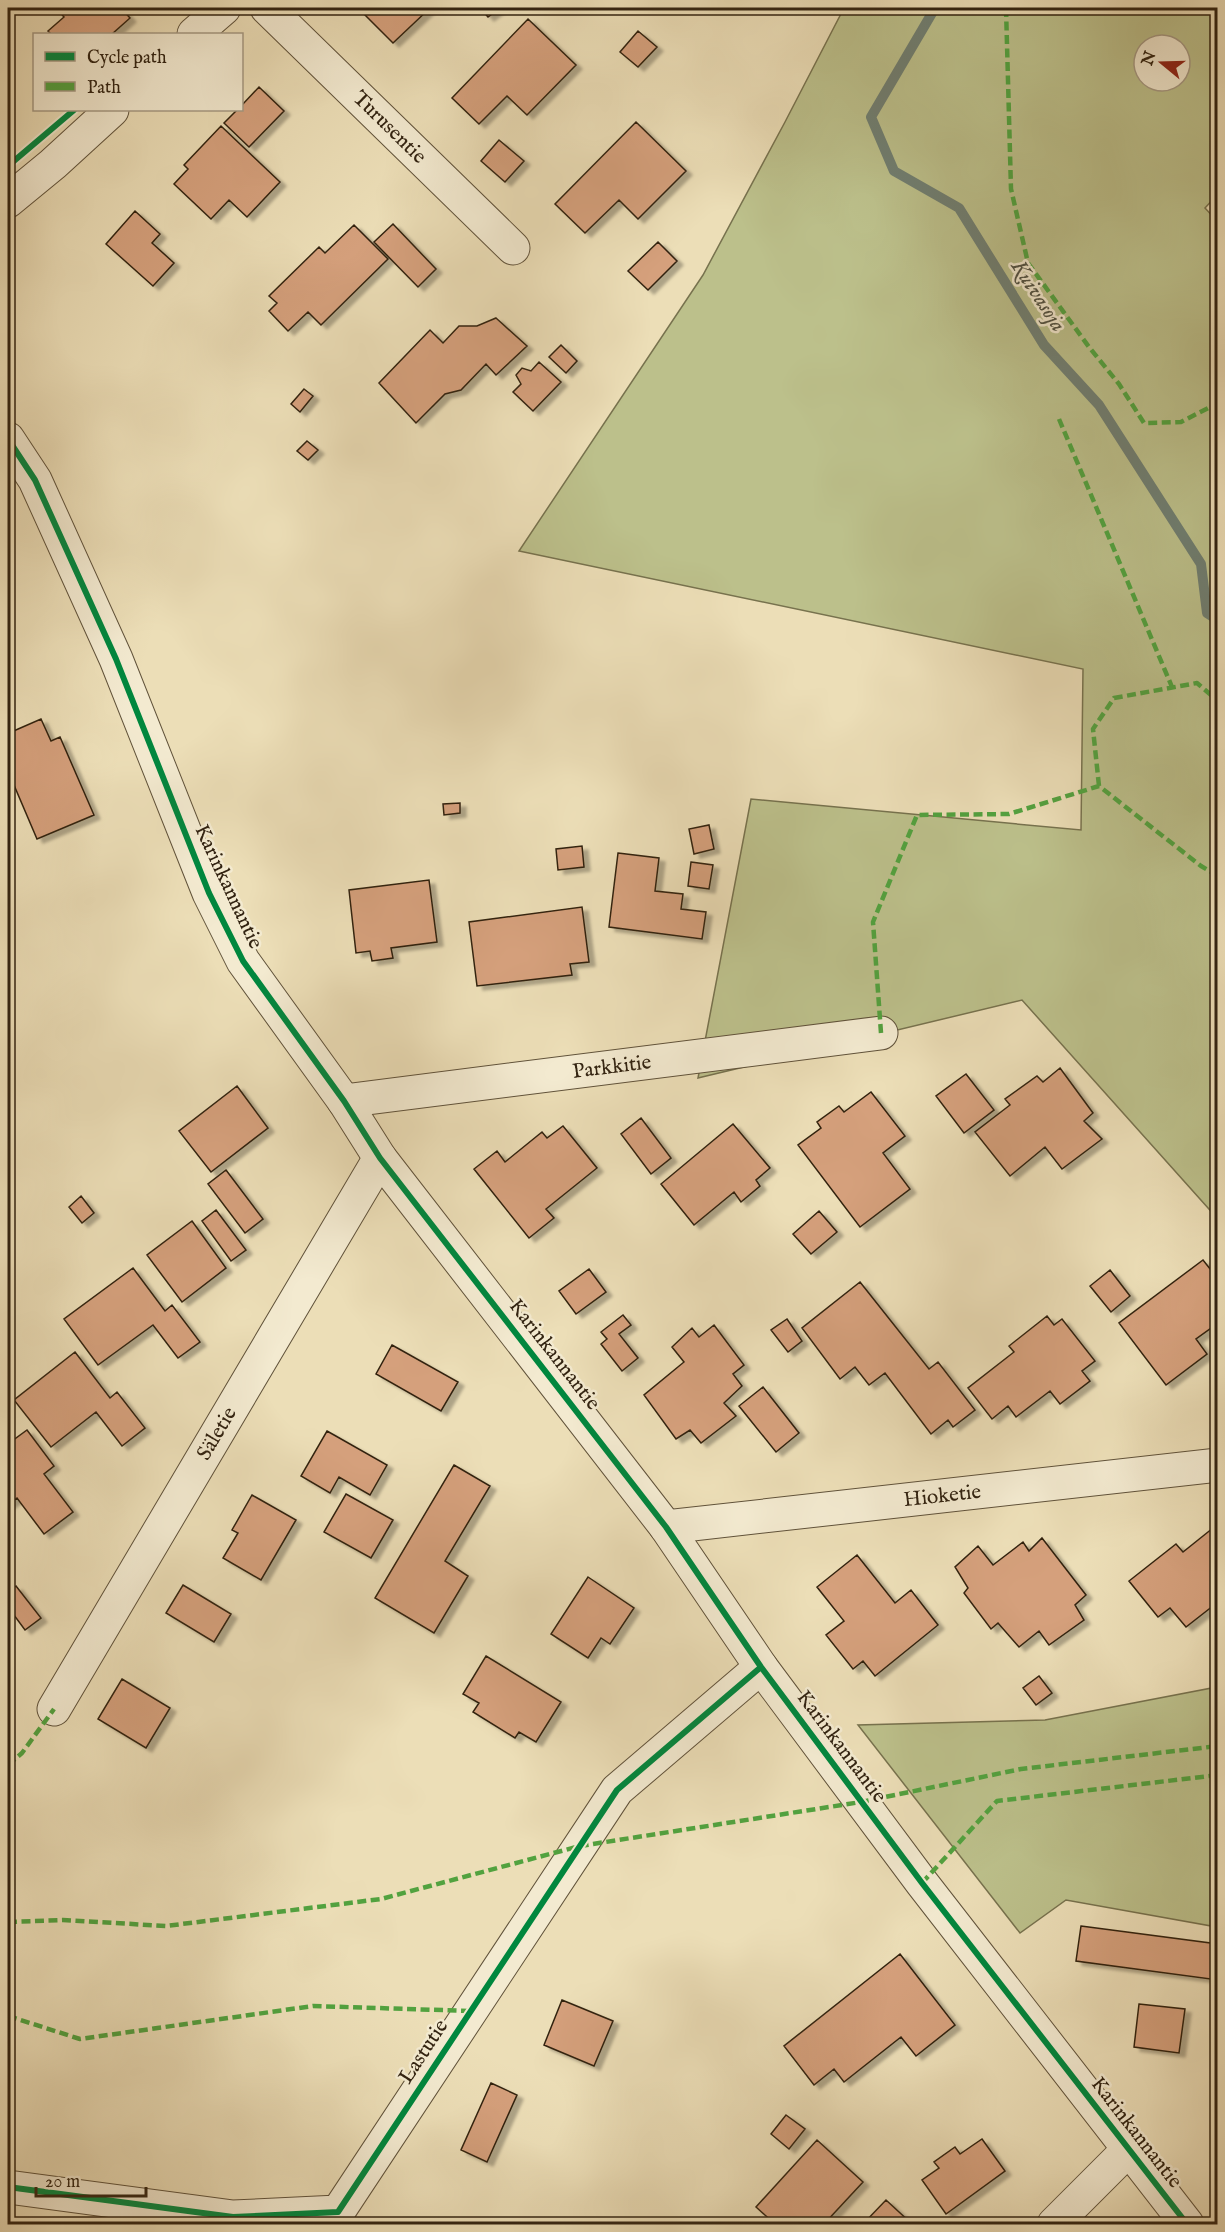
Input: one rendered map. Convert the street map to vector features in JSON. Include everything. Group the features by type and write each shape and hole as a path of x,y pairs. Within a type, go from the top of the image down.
{"street":[{"path":"195,33 224,8"},
{"name":"Turusentie","path":"267,8 513,248"},
{"path":"8,201 111,111"},
{"name":"Karinkannantie","path":"8,440 35,480 116,659 209,893 243,961 344,1101 380,1158 666,1527 761,1667 921,1883 1187,2224"},
{"name":"Parkkitie","path":"344,1101 881,1033"},
{"name":"Säletie","path":"54,1709 380,1158"},
{"name":"Hioketie","path":"666,1527 1218,1465"},
{"name":"Lastutie","path":"8,2187 233,2217 338,2212 617,1790 761,1667"},
{"path":"1054,2224 1129,2149"}],"green space":[{"path":"844,8 1217,8 1217,195 1205,208 1218,222 1217,1218 1022,1000 698,1078 751,799 1081,830 1083,669 519,551 703,275"},
{"path":"1217,1687 1217,1927 1066,1900 1020,1933 858,1725 1045,1720"}],"building":[{"path":"121,8 130,18 113,33 50,33 48,31 64,17 57,9"},
{"path":"358,8 430,8 393,43"},
{"path":"480,8 500,8 488,17"},
{"path":"528,19 576,65 527,115 507,96 479,124 452,98"},
{"path":"638,31 657,47 638,67 620,52"},
{"path":"259,87 284,111 249,147 224,123 236,111 243,111 243,104"},
{"path":"636,122 686,171 638,219 619,200 585,233 555,204"},
{"path":"221,126 280,182 247,217 229,200 211,219 174,184 188,169 184,165"},
{"path":"499,140 524,161 505,182 481,161"},
{"path":"135,211 160,234 152,243 174,263 153,286 106,244"},
{"path":"393,224 436,269 418,287 374,242"},
{"path":"354,225 388,259 321,325 308,312 288,331 269,311 277,303 269,296 319,247 325,253"},
{"path":"658,242 677,261 648,290 628,271"},
{"path":"496,318 527,346 496,375 486,364 461,390 445,394 416,423 379,383 430,330 443,343 459,326 477,326"},
{"path":"561,345 577,361 566,373 549,357"},
{"path":"539,362 561,382 533,411 513,392 521,384 516,375 522,368 531,371"},
{"path":"304,389 313,396 300,412 291,404"},
{"path":"307,441 318,450 308,460 297,451"},
{"path":"41,719 51,741 60,737 94,815 37,839 8,771 8,744 12,741 9,733"},
{"path":"460,803 460,813 444,815 443,804"},
{"path":"709,825 714,849 694,854 689,829"},
{"path":"582,846 584,867 558,870 556,849"},
{"path":"618,853 659,858 655,891 683,894 681,909 706,912 702,939 609,927"},
{"path":"691,862 713,865 709,889 688,886"},
{"path":"429,880 437,942 391,948 393,958 372,961 370,951 356,953 349,890"},
{"path":"582,907 589,962 570,964 572,975 477,986 469,922"},
{"path":"1060,1068 1093,1113 1084,1121 1102,1139 1062,1169 1045,1147 1010,1176 975,1132 1010,1105 1005,1099 1037,1076 1043,1082"},
{"path":"966,1074 994,1110 964,1133 936,1096"},
{"path":"237,1086 268,1128 211,1172 179,1131"},
{"path":"871,1092 905,1136 883,1153 910,1189 860,1227 798,1145 821,1128 817,1122 839,1106 844,1112"},
{"path":"641,1118 671,1158 651,1174 621,1134"},
{"path":"733,1124 770,1168 756,1180 760,1186 741,1202 734,1192 694,1225 661,1184"},
{"path":"563,1126 597,1168 546,1209 554,1218 529,1238 474,1169 497,1151 505,1162 542,1132 547,1138"},
{"path":"226,1170 263,1219 245,1233 208,1184"},
{"path":"81,1196 94,1213 82,1223 69,1207"},
{"path":"216,1210 246,1250 231,1261 202,1221"},
{"path":"819,1211 837,1232 811,1254 793,1234"},
{"path":"192,1221 226,1268 182,1302 147,1255"},
{"path":"1203,1260 1218,1279 1218,1323 1196,1339 1207,1354 1166,1385 1119,1323"},
{"path":"133,1268 165,1311 172,1305 200,1342 178,1358 153,1325 98,1365 64,1319"},
{"path":"589,1269 606,1292 576,1314 559,1291"},
{"path":"1110,1270 1130,1296 1111,1312 1090,1286"},
{"path":"860,1282 929,1369 938,1362 975,1410 953,1427 948,1420 931,1434 885,1373 869,1385 855,1367 840,1379 802,1328"},
{"path":"623,1315 631,1325 619,1334 638,1358 622,1371 601,1344 607,1339 601,1332"},
{"path":"1047,1316 1054,1325 1062,1319 1095,1361 1082,1371 1090,1381 1060,1404 1050,1391 1016,1417 1008,1406 992,1419 968,1388 1014,1352 1009,1346"},
{"path":"787,1319 802,1341 788,1352 771,1330"},
{"path":"714,1325 744,1365 733,1374 742,1386 724,1403 736,1416 701,1443 690,1430 676,1439 644,1395 684,1362 672,1347 692,1328 699,1337"},
{"path":"392,1345 458,1382 441,1411 376,1374"},
{"path":"75,1352 110,1398 117,1392 145,1428 122,1446 96,1412 51,1447 14,1400"},
{"path":"763,1387 799,1433 776,1452 739,1406"},
{"path":"27,1430 54,1466 44,1474 73,1512 44,1534 17,1498 8,1505 8,1444"},
{"path":"327,1431 387,1465 370,1495 339,1477 330,1493 301,1476"},
{"path":"454,1465 490,1486 445,1561 468,1576 434,1633 375,1598"},
{"path":"346,1494 393,1520 371,1558 324,1532"},
{"path":"252,1495 296,1520 261,1580 223,1558 238,1533 232,1530"},
{"path":"1218,1524 1218,1602 1186,1627 1170,1608 1158,1617 1129,1581 1176,1544 1183,1552"},
{"path":"1042,1538 1086,1595 1075,1605 1084,1620 1049,1645 1039,1631 1019,1647 998,1623 991,1629 964,1593 968,1588 955,1567 978,1546 993,1565 1023,1542 1029,1551"},
{"path":"857,1555 895,1603 911,1590 938,1625 875,1676 863,1661 853,1669 826,1635 844,1621 817,1587"},
{"path":"588,1577 634,1608 610,1644 601,1638 588,1658 551,1634"},
{"path":"183,1585 231,1614 214,1642 166,1613"},
{"path":"16,1586 41,1618 25,1630 8,1607 8,1592"},
{"path":"486,1656 561,1702 536,1742 519,1732 515,1738 473,1712 479,1703 463,1694"},
{"path":"1039,1676 1052,1693 1036,1705 1023,1688"},
{"path":"122,1679 170,1708 146,1748 98,1719"},
{"path":"1081,1926 1218,1944 1218,1980 1076,1961"},
{"path":"900,1954 955,2025 916,2056 901,2037 844,2082 834,2069 814,2085 784,2046"},
{"path":"562,2000 613,2021 594,2066 544,2045"},
{"path":"1139,2004 1185,2009 1179,2053 1134,2047"},
{"path":"491,2083 517,2095 487,2162 461,2150"},
{"path":"786,2115 805,2129 789,2149 771,2134"},
{"path":"982,2139 1005,2171 946,2214 922,2180 939,2168 934,2162 955,2147 960,2154"},
{"path":"817,2140 863,2182 824,2224 775,2224 756,2207"},
{"path":"886,2200 912,2224 863,2224"}],"waterway":[{"name":"Kuivasoja","path":"935,8 871,117 894,171 959,208 1044,345 1099,405 1201,564 1207,613 1218,620"}],"marked path":[{"path":"1006,8 1011,189 1028,263 1119,384 1144,423 1181,422 1218,403"},
{"path":"1059,419 1172,687"},
{"path":"1099,786 1093,729 1114,698 1197,683 1218,701"},
{"path":"881,1033 873,922 917,815 1009,814 1099,786 1201,866 1218,876"},
{"path":"8,1765 22,1753 54,1709"},
{"path":"8,1922 63,1920 166,1926 381,1899 580,1846 861,1802 1021,1769 1218,1746"},
{"path":"922,1883 997,1801 1218,1775"},
{"path":"8,2016 80,2039 313,2006 471,2011"}],"cycle path":[{"path":"8,166 73,111"},
{"path":"8,439 35,480 116,659 209,893 243,961 344,1101 380,1158 666,1527 761,1667 922,1883 1187,2224"},
{"path":"8,2187 233,2217 338,2212 617,1790 761,1667"}]}
